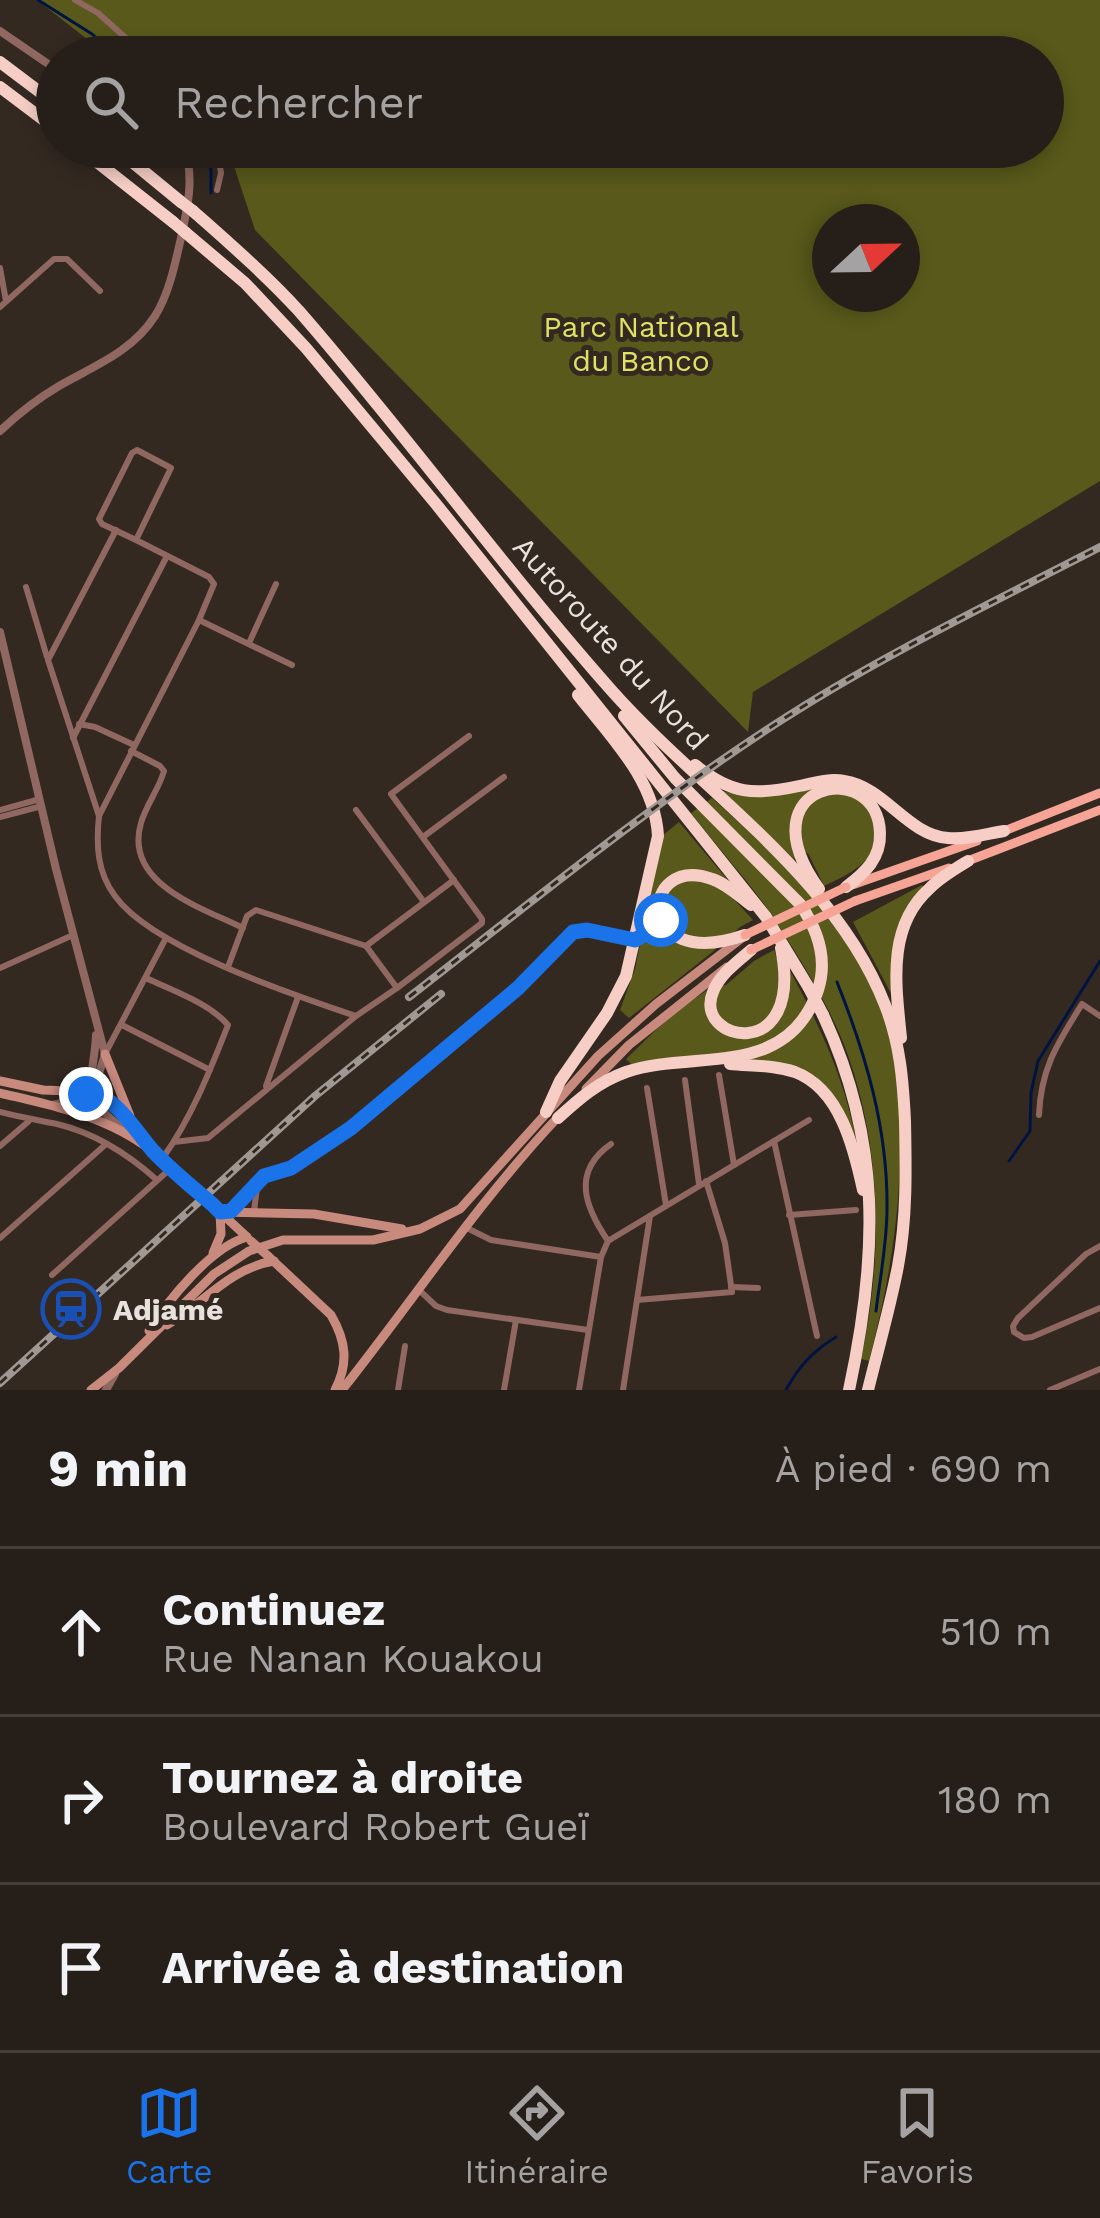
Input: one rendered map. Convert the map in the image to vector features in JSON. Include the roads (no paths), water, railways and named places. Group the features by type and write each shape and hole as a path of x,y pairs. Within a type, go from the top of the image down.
{"highway":[{"path":"0,62 36,89"},
{"path":"0,87 36,114"},
{"name":"Autoroute du Nord","path":"105,168 245,283 306,347 778,935 837,1045 859,1112 868,1168 868,1274 849,1390"},
{"name":"Autoroute du Nord","path":"140,168 240,253 299,312 623,704 769,845 852,940 886,1007 903,1070 904,1222 868,1390"},
{"path":"547,614 675,778 800,904 812,923 823,971 808,1011 791,1031 768,1046 711,1062 629,1071 552,1115"},
{"path":"552,1115 560,1081 620,991 658,836 652,803 636,770 577,692 558,656"},
{"path":"667,748 738,790 766,792 839,780 868,789 933,835 954,838 1004,831"},
{"path":"847,887 870,866 879,847 880,826 866,799 831,788 800,806 795,841 806,869 852,940"},
{"path":"903,1070 897,944 913,906 930,887 968,861"},
{"path":"745,935 715,944 689,942 669,932 658,908 662,892 672,880 688,874 720,882 766,916"},
{"path":"751,950 710,997 713,1017 735,1033 762,1028 782,1008 786,979 778,935"},
{"path":"711,1062 778,1067 817,1085 837,1112 852,1145 869,1221"}],"main road":[{"path":"339,1390 552,1115 624,1031 745,935 847,887 1100,793"},
{"path":"91,1390 214,1274 249,1251 283,1240 374,1240 420,1229 460,1209 629,1045 751,950 855,902 1100,810"},
{"path":"105,1054 129,1126"},
{"path":"64,1091 91,1074"},
{"path":"0,1081 43,1090 91,1091 110,1102 153,1150 331,1315 343,1340 345,1364 339,1390"},
{"path":"0,1093 129,1126"},
{"path":"221,1209 314,1214 420,1229"},
{"path":"211,1258 221,1234 221,1209"},
{"path":"147,1338 170,1301 211,1258 227,1245 249,1239"},
{"path":"147,1338 237,1273 276,1263"}],"street":[{"path":"75,0 124,36"},
{"path":"0,31 36,56"},
{"path":"0,431 39,398 120,352 154,318 171,274 191,195 189,168"},
{"path":"217,190 220,168"},
{"path":"3,304 54,259 67,259 100,291"},
{"path":"0,268 3,304"},
{"path":"99,816 213,587 212,580 102,524 99,519 137,450 170,468 136,540"},
{"path":"48,660 116,530"},
{"path":"73,738 167,556"},
{"path":"249,644 276,584"},
{"path":"26,587 99,816 99,860 112,893 126,910 166,938 228,968 356,1016"},
{"path":"199,620 292,665"},
{"path":"0,632 105,1054"},
{"path":"79,724 95,727 164,771 140,824 141,849 151,874 173,894 243,928"},
{"path":"174,1142 208,1138 356,1016 482,922 391,794 469,736"},
{"path":"423,837 504,777"},
{"path":"0,813 41,803"},
{"path":"356,810 424,902"},
{"path":"366,946 454,880"},
{"path":"228,968 247,916 256,910 366,946 398,988"},
{"path":"221,1209 272,1172 291,1168 351,1128 518,988 573,932 587,930 635,940 661,920"},
{"path":"0,968 73,935"},
{"path":"50,1106 73,1102 91,1091 105,1054 166,938"},
{"path":"52,1274 171,1167 174,1142 228,1025 212,1011 146,978"},
{"path":"265,1090 299,995"},
{"path":"1039,1114 1044,1071 1082,1004 1100,1016"},
{"path":"122,1025 210,1070"},
{"path":"91,1091 97,1028"},
{"path":"719,1075 734,1165"},
{"path":"637,1300 732,1292 725,1243 703,1183 685,1080"},
{"path":"647,1088 666,1205"},
{"path":"0,1112 57,1124 106,1143 157,1180"},
{"path":"0,1146 29,1120"},
{"path":"579,1390 601,1257 608,1240 809,1120"},
{"path":"775,1141 817,1336"},
{"path":"0,1238 106,1143"},
{"path":"608,1240 585,1198 592,1162 610,1144"},
{"path":"254,1211 259,1182"},
{"path":"789,1215 856,1210"},
{"path":"623,1390 650,1215"},
{"path":"465,1227 491,1240 601,1257"},
{"path":"1100,1246 1018,1318 1014,1332 1032,1337 1100,1308"},
{"path":"731,1287 758,1288"},
{"path":"419,1290 442,1309 588,1330"},
{"path":"504,1390 516,1320"},
{"path":"398,1390 405,1346"},
{"path":"106,1390 119,1368"},
{"path":"1050,1390 1100,1369"}],"waterway":[{"path":"38,0 94,36"},
{"path":"210,168 211,193"},
{"path":"1009,1161 1030,1131 1038,1061 1100,961"},
{"path":"837,982 866,1065 884,1150 887,1222 876,1311"},
{"path":"786,1390 807,1360 836,1337"}],"railway":[{"path":"409,997 636,821 777,723 896,653 1100,547"},
{"path":"0,1383 315,1096 441,994"}],"place":[{"name":"Adjamé","path":"71,1309"}],"park label":[{"name":"Parc National du Banco","path":"641,343"}]}
